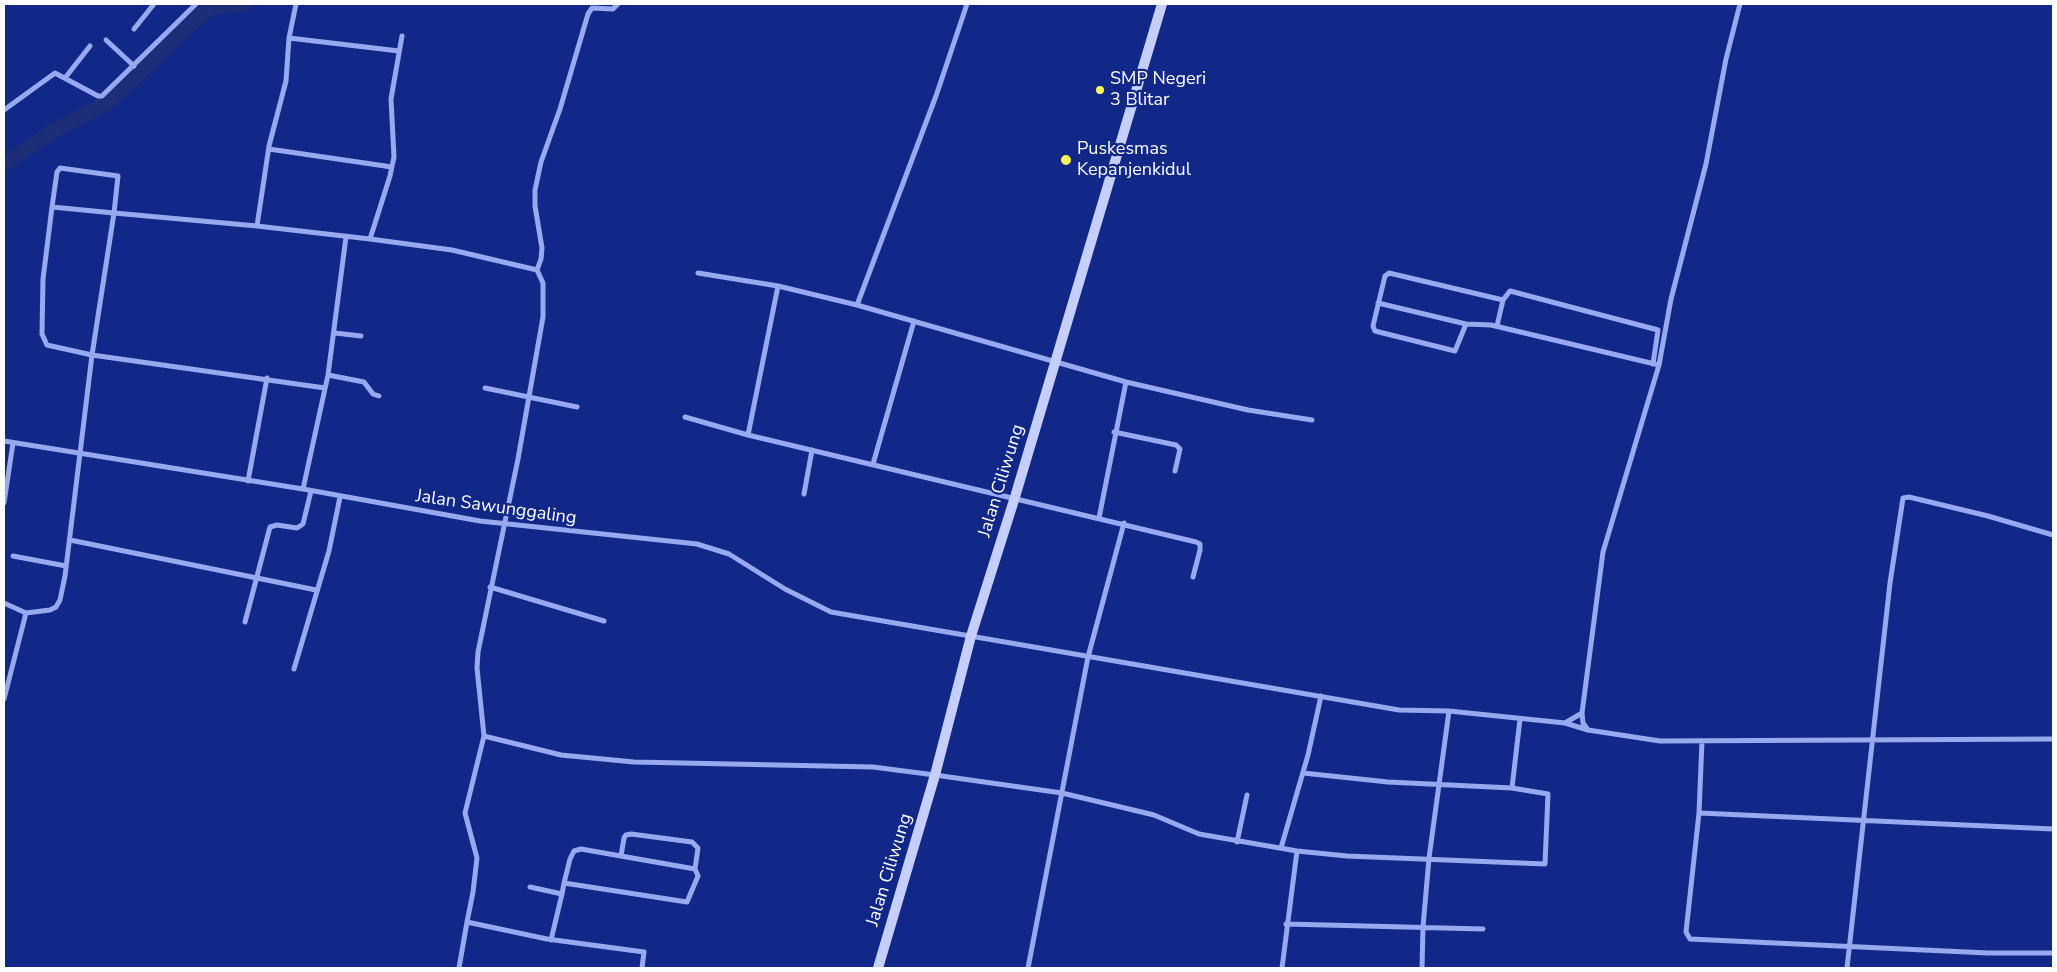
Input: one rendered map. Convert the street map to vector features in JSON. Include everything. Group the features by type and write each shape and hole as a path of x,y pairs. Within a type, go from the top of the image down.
{"main road":[{"name":"Jalan Ciliwung","path":"878,968 935,775 971,636 1015,497 1162,4"}],"street":[{"path":"134,29 154,4"},
{"path":"4,110 53,73 101,96 196,4"},
{"path":"258,226 269,149 286,81 289,38 296,4"},
{"path":"459,968 477,858 466,813 484,736 477,668 490,587 530,396 543,317 543,283 537,270 542,248 534,200 541,162 560,109 589,10 613,9 618,4"},
{"path":"857,305 930,114 967,4"},
{"path":"1588,730 1583,723 1582,713 1603,552 1659,365 1671,299 1706,164 1726,59 1740,4"},
{"path":"370,239 392,167 394,146 391,106 402,36"},
{"path":"289,38 399,51"},
{"path":"106,40 134,66"},
{"path":"65,78 90,46"},
{"path":"269,149 392,167"},
{"path":"4,603 26,613 56,607 60,600 70,540 92,355 114,213 118,176 62,168 57,172 42,279 42,334 47,344 52,347 92,355 266,378 326,388"},
{"path":"52,207 258,226 370,239 452,250 537,270"},
{"path":"303,489 326,388 335,333 346,237"},
{"path":"698,273 778,286 857,305 1054,363 1126,382 1248,410 1312,420"},
{"path":"1466,324 1455,351 1375,331 1373,326 1385,276 1389,274 1500,299"},
{"path":"748,435 778,286"},
{"path":"1493,326 1500,299 1510,291 1658,330 1659,334 1653,364"},
{"path":"1378,303 1466,324 1493,326 1659,365"},
{"path":"873,464 914,322"},
{"path":"335,333 361,336"},
{"path":"328,375 364,382 372,394 379,396"},
{"path":"248,481 266,378"},
{"path":"1099,518 1114,432 1126,382"},
{"path":"485,388 577,407"},
{"path":"685,417 748,435 1124,523 1200,544 1193,577"},
{"path":"1114,432 1176,445 1180,449 1175,471"},
{"name":"Jalan Sawunggaling","path":"4,441 303,489 435,514 683,542 714,548 730,554 785,589 824,610 1088,658 1398,710 1449,711 1565,723 1588,730 1660,741 2053,739"},
{"path":"4,504 13,443"},
{"path":"804,494 812,450"},
{"path":"245,622 270,527 276,525 297,528 303,524 311,491"},
{"path":"294,669 329,550 340,497"},
{"path":"1847,968 1865,820 1872,739 1903,498 1909,497 1979,514 2053,535"},
{"path":"1028,968 1088,658 1124,523"},
{"path":"70,540 316,590"},
{"path":"13,556 66,566"},
{"path":"490,587 604,621"},
{"path":"4,699 26,613"},
{"path":"1281,848 1303,773 1321,696"},
{"path":"1422,968 1428,858 1449,711"},
{"path":"1565,723 1582,713"},
{"path":"1512,788 1520,719"},
{"path":"484,736 561,756 634,762 873,766 1062,793 1154,815 1199,834 1237,842 1347,856 1545,864 1547,792 1303,773"},
{"path":"1702,741 1699,813 1686,932 1688,938 1694,940 1988,953 2053,953"},
{"path":"1237,842 1247,794"},
{"path":"1699,813 2053,829"},
{"path":"564,883 687,902 698,876 695,869 698,848 696,844 641,834 626,835 621,856"},
{"path":"551,940 564,883 574,851 581,849 695,869"},
{"path":"1282,968 1286,924 1297,850"},
{"path":"530,887 562,894"},
{"path":"467,922 551,940 644,952 642,968"},
{"path":"1286,924 1484,929"}],"waterway":[{"path":"4,164 55,130 103,105 115,96 208,8 244,4"}],"place":[{"name":"SMP Negeri 3 Blitar","path":"1100,90"},
{"name":"Puskesmas Kepanjenkidul","path":"1066,160"}]}
